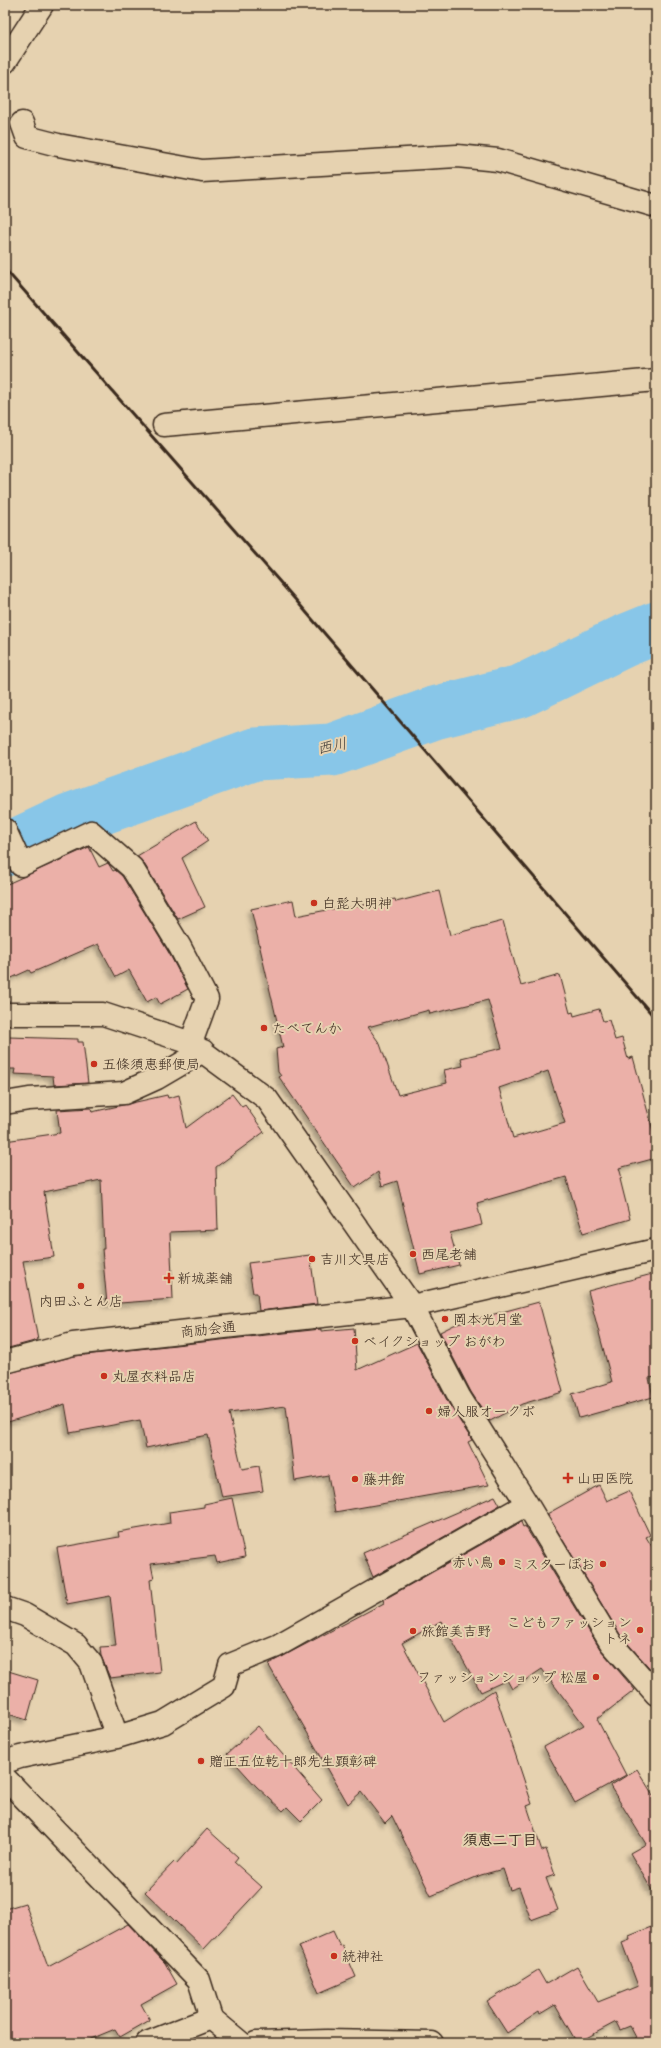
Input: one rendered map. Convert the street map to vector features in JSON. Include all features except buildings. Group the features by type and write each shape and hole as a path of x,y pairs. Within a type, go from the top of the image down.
{"main road":[{"path":"5,62 42,5"},
{"path":"22,123 28,137 58,145 202,171 457,156 498,160 656,206"},
{"path":"164,425 656,380"},
{"path":"5,830 21,864 90,832 132,868 180,947 207,999 197,1047 157,1078 124,1093 29,1099 5,1103"},
{"path":"5,1014 104,1014 197,1047 267,1099 412,1306 460,1398 527,1504 611,1643 656,1694"},
{"name":"商励会通","path":"5,1362 73,1344 412,1306 656,1250"},
{"path":"5,1762 20,1757 117,1737 163,1723 224,1686 230,1665 277,1646 527,1504"},
{"path":"5,1608 25,1615 76,1644 91,1663 117,1737"},
{"path":"5,1778 199,1980 211,2018 240,2043"},
{"path":"147,2043 211,2018"},
{"path":"256,2043 327,2041 432,2043"}],"waterway":[{"name":"西川","path":"5,850 69,820 255,754 332,750 434,713 521,691 624,641 656,628"}],"railway":[{"path":"5,269 294,598 656,1019"}],"place":[{"name":"白髭大明神","path":"314,903"},
{"name":"たべてんか","path":"264,1028"},
{"name":"五條須恵郵便局","path":"94,1064"},
{"name":"西尾老舗","path":"413,1254"},
{"name":"吉川文具店","path":"312,1259"},
{"name":"新城薬舗","path":"169,1278"},
{"name":"内田ふとん店","path":"81,1286"},
{"name":"岡本光月堂","path":"445,1319"},
{"name":"ベイクショップ おがわ","path":"355,1341"},
{"name":"丸屋衣料品店","path":"104,1376"},
{"name":"婦人服オークボ","path":"429,1411"},
{"name":"山田医院","path":"568,1478"},
{"name":"藤井館","path":"355,1479"},
{"name":"赤い鳥","path":"502,1562"},
{"name":"ミスターぽお","path":"603,1564"},
{"name":"こどもファッション トネ","path":"640,1630"},
{"name":"旅館美吉野","path":"413,1631"},
{"name":"ファッションショップ 松屋","path":"596,1677"},
{"name":"贈正五位乾十郎先生顕彰碑","path":"201,1761"},
{"name":"統神社","path":"334,1956"}],"district":[{"name":"須恵二丁目","path":"500,1840"}]}
